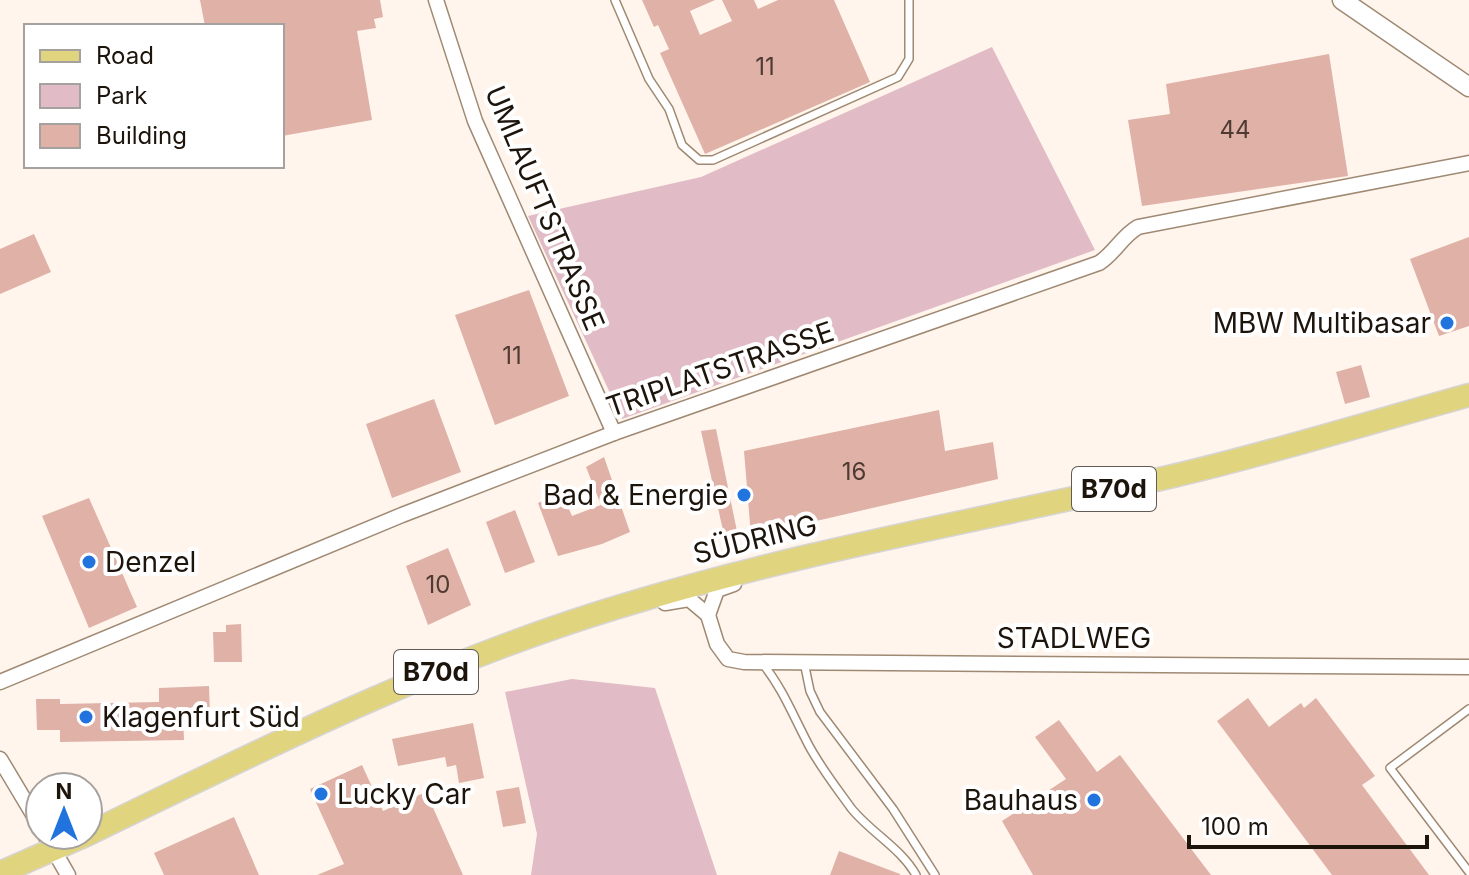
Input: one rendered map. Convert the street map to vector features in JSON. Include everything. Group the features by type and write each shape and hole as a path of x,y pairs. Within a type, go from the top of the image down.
{"main road":[{"name":"SÜDRING","path":"104,827 380,695 517,641 618,607 757,568 1176,476 1469,395"},
{"name":"SÜDRING","path":"0,873 37,851"}],"street":[{"name":"UMLAUFTSTRASSE","path":"436,0 475,121 614,433"},
{"path":"1342,0 1364,6 1469,87"},
{"name":"TRIPLATSTRASSE","path":"0,682 402,515 614,433 1099,263 1110,257 1125,234 1138,227 1469,163"},
{"path":"618,607 689,599 708,615 717,590 744,581 757,568"},
{"name":"STADLWEG","path":"708,615 717,644 728,659 762,662 1469,667"},
{"path":"0,759 24,799"},
{"path":"54,851 68,875"}],"lane":[{"path":"615,0 649,79 669,109 682,145 699,160 713,160 898,77 909,59 909,0"},
{"path":"762,662 783,690 807,742 852,808 916,875"},
{"path":"804,662 810,691 820,712 887,799 935,875"},
{"path":"1469,709 1390,768 1469,872"}],"green space":[{"path":"992,47 1095,250 622,419 528,216 701,177"},
{"path":"572,679 655,688 717,875 531,875 537,834 505,692"}],"building":[{"path":"200,0 380,0 383,17 374,19 376,28 357,31 372,120 284,136 284,24 205,24"},
{"path":"642,0 715,0 690,11 700,35 732,21 722,0 754,0 758,9 778,0 834,0 870,82 705,154 660,53 669,49 658,25 654,27"},
{"path":"1329,54 1348,176 1142,206 1128,120 1170,114 1166,84"},
{"path":"34,234 51,272 0,294 0,249"},
{"path":"1469,237 1469,326 1439,336 1410,259"},
{"path":"529,290 569,396 495,425 455,315"},
{"path":"1361,365 1370,397 1345,404 1336,372"},
{"path":"434,399 461,472 392,498 366,424"},
{"path":"939,410 945,451 993,442 998,479 751,536 744,451"},
{"path":"716,429 739,541 726,544 701,431"},
{"path":"604,457 630,532 602,544 558,556 538,503 562,493 572,516 601,505 586,467"},
{"name":"Denzel","path":"89,498 137,607 89,628 42,516"},
{"path":"515,510 535,562 505,573 486,522"},
{"path":"448,548 471,605 428,625 406,566"},
{"path":"241,624 242,662 214,662 213,632 226,632 226,625"},
{"path":"209,686 210,716 183,716 184,740 60,742 60,730 37,730 36,699 60,699 60,704 159,702 159,688"},
{"path":"1248,698 1269,727 1301,703 1304,708 1316,698 1375,776 1362,785 1429,875 1332,875 1217,721"},
{"name":"Bauhaus","path":"1059,720 1097,772 1120,755 1211,875 1033,875 1002,821 1066,779 1035,737"},
{"path":"473,723 484,778 459,783 456,765 447,767 445,757 398,766 392,739"},
{"path":"362,765 383,811 426,792 463,875 317,875 344,864 310,789"},
{"path":"519,787 526,823 503,827 496,791"},
{"path":"234,817 259,875 164,875 154,853"},
{"path":"839,851 900,874 900,875 830,875"}],"place":[{"name":"MBW Multibasar","path":"1447,323"},
{"name":"Bad & Energie","path":"744,495"},
{"name":"Denzel","path":"89,562"},
{"name":"Klagenfurt Süd","path":"86,717"},
{"name":"Lucky Car","path":"321,794"},
{"name":"Bauhaus","path":"1094,800"}]}
